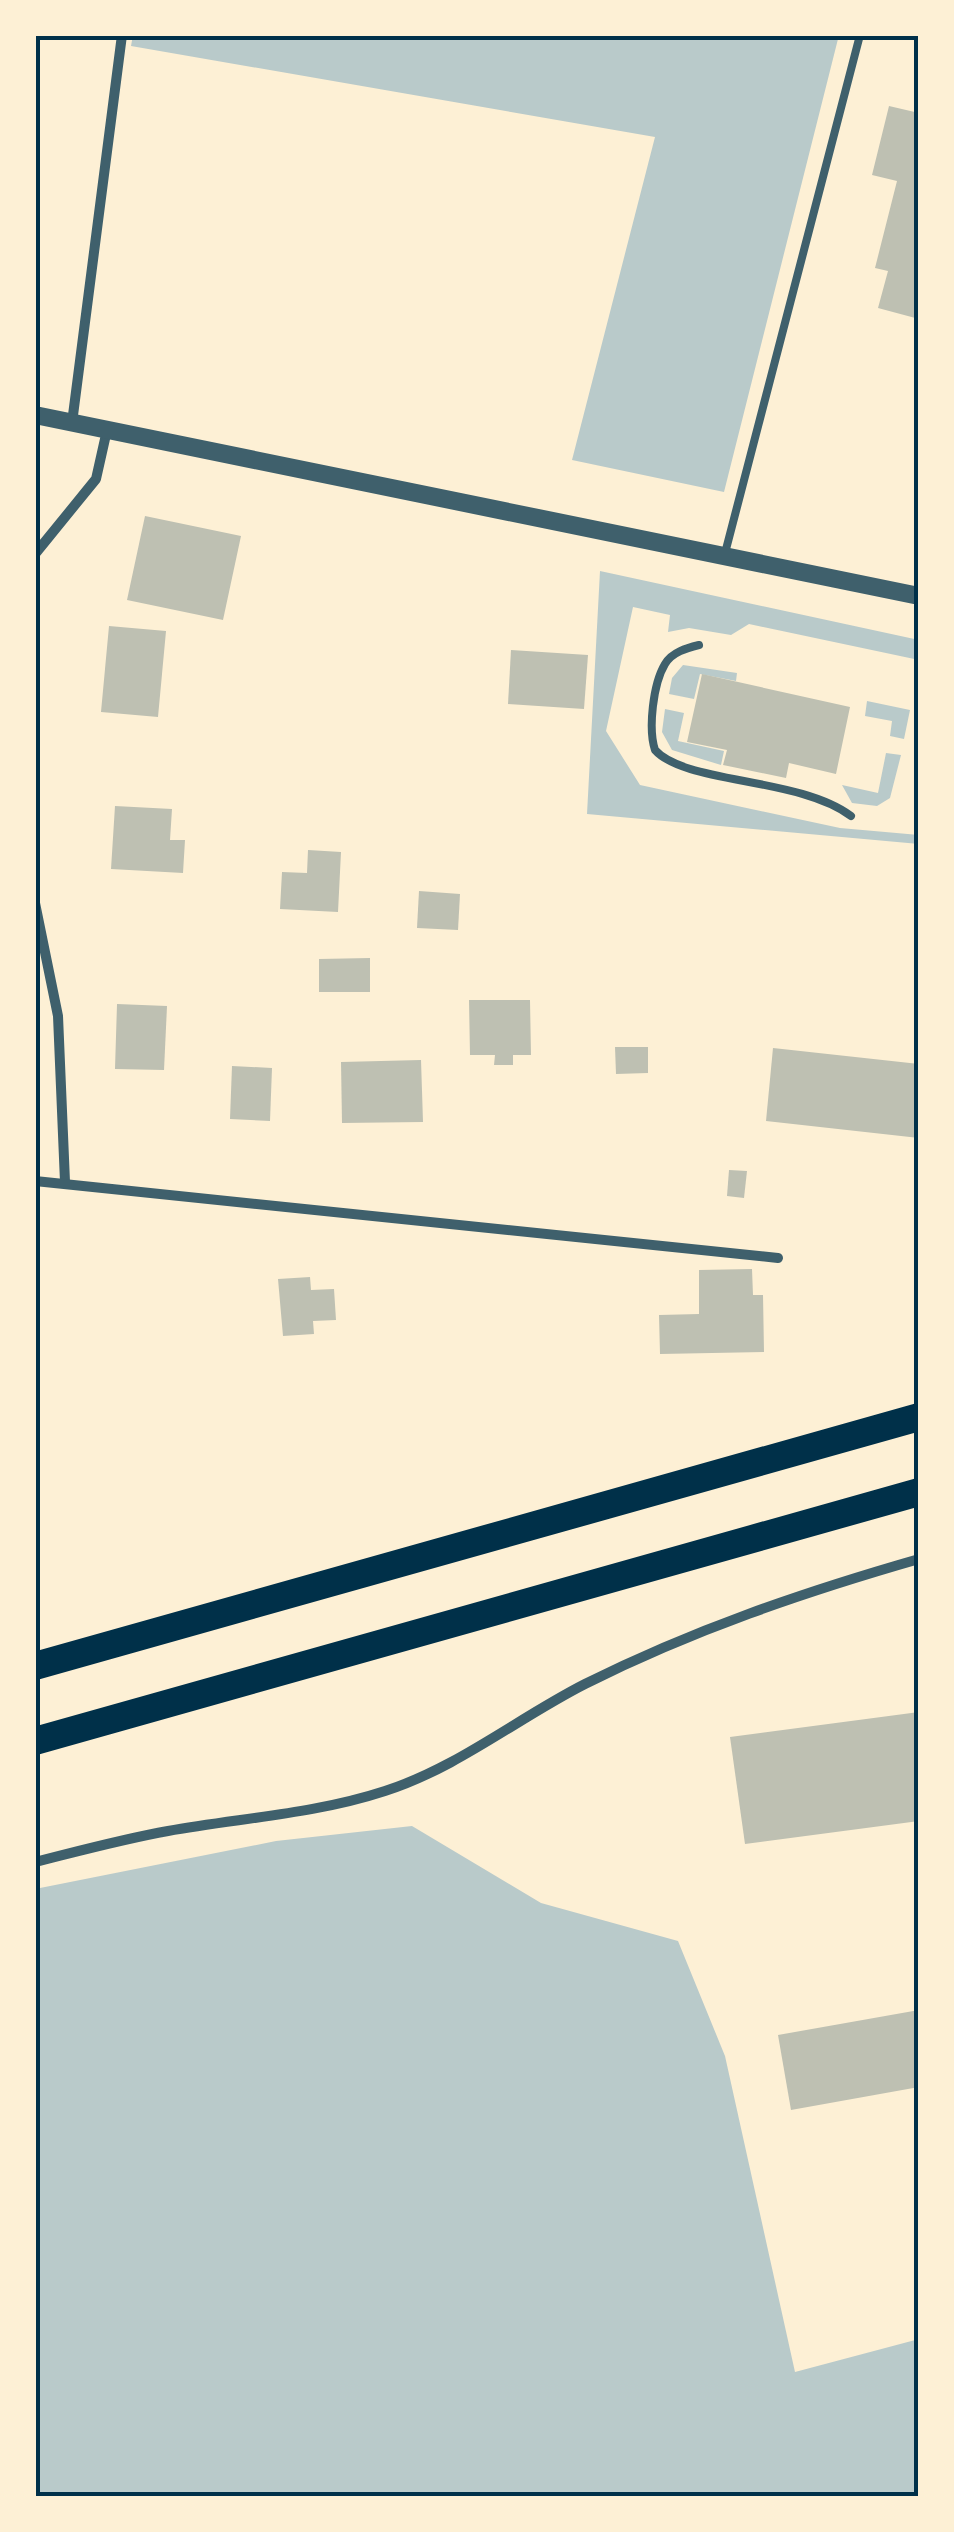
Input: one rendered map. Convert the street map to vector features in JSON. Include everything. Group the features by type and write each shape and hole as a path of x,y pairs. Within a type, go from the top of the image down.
{"highway":[{"path":"35,1666 919,1417"},
{"path":"35,1741 919,1492"}],"street":[{"path":"72,422 122,35"},
{"path":"35,415 919,596"},
{"path":"35,554 96,479 107,430"},
{"path":"35,903 58,1016 65,1182"},
{"path":"35,1181 778,1258"},
{"path":"35,1862 165,1832 326,1806 386,1791 439,1770 582,1686 674,1642 756,1608 919,1559"}],"lane":[{"path":"724,556 860,35"},
{"path":"699,645 674,655 664,666 650,735 654,750 680,766 817,795 851,816"}],"shaded area":[{"path":"133,35 839,35 724,492 572,460 655,137 131,46"},
{"path":"600,571 919,640 919,660 749,624 731,635 689,628 668,632 670,615 633,607 606,731 640,785 840,828 919,835 919,844 587,814"},
{"path":"683,665 737,673 736,681 700,674 694,699 669,694 672,678"},
{"path":"867,701 910,710 904,739 890,736 892,721 865,716"},
{"path":"665,709 684,713 678,741 724,751 721,765 672,750 662,732"},
{"path":"886,753 901,755 890,798 877,806 852,803 842,785 878,793"},
{"path":"412,1826 541,1903 678,1941 725,2056 795,2372 919,2339 919,2497 35,2497 35,1889 276,1841"}],"building":[{"path":"889,106 919,113 919,319 878,308 888,271 875,268 897,181 872,175"},
{"path":"145,516 241,536 223,620 127,600"},
{"path":"109,626 166,631 158,717 101,712"},
{"path":"511,650 588,655 584,709 508,704"},
{"path":"702,674 850,707 836,774 789,763 786,778 723,765 727,750 687,742"},
{"path":"115,806 172,809 170,840 185,840 183,873 111,869"},
{"path":"308,850 341,852 338,912 280,909 282,872 307,873"},
{"path":"419,891 460,894 458,930 417,928"},
{"path":"370,958 370,992 319,992 319,959"},
{"path":"469,1000 530,1000 531,1055 513,1055 513,1065 494,1065 495,1055 470,1055"},
{"path":"117,1004 167,1006 164,1070 115,1069"},
{"path":"615,1047 648,1047 648,1073 616,1074"},
{"path":"773,1048 919,1064 919,1138 766,1121"},
{"path":"421,1060 423,1122 342,1123 341,1062"},
{"path":"232,1066 272,1068 270,1121 230,1119"},
{"path":"729,1170 747,1171 744,1198 727,1196"},
{"path":"752,1269 753,1295 763,1295 764,1352 660,1354 659,1315 699,1314 699,1270"},
{"path":"310,1277 311,1290 334,1289 336,1320 313,1321 314,1334 283,1336 278,1279"},
{"path":"919,1712 919,1821 745,1844 730,1737"},
{"path":"919,2010 919,2087 791,2110 778,2035"}]}
